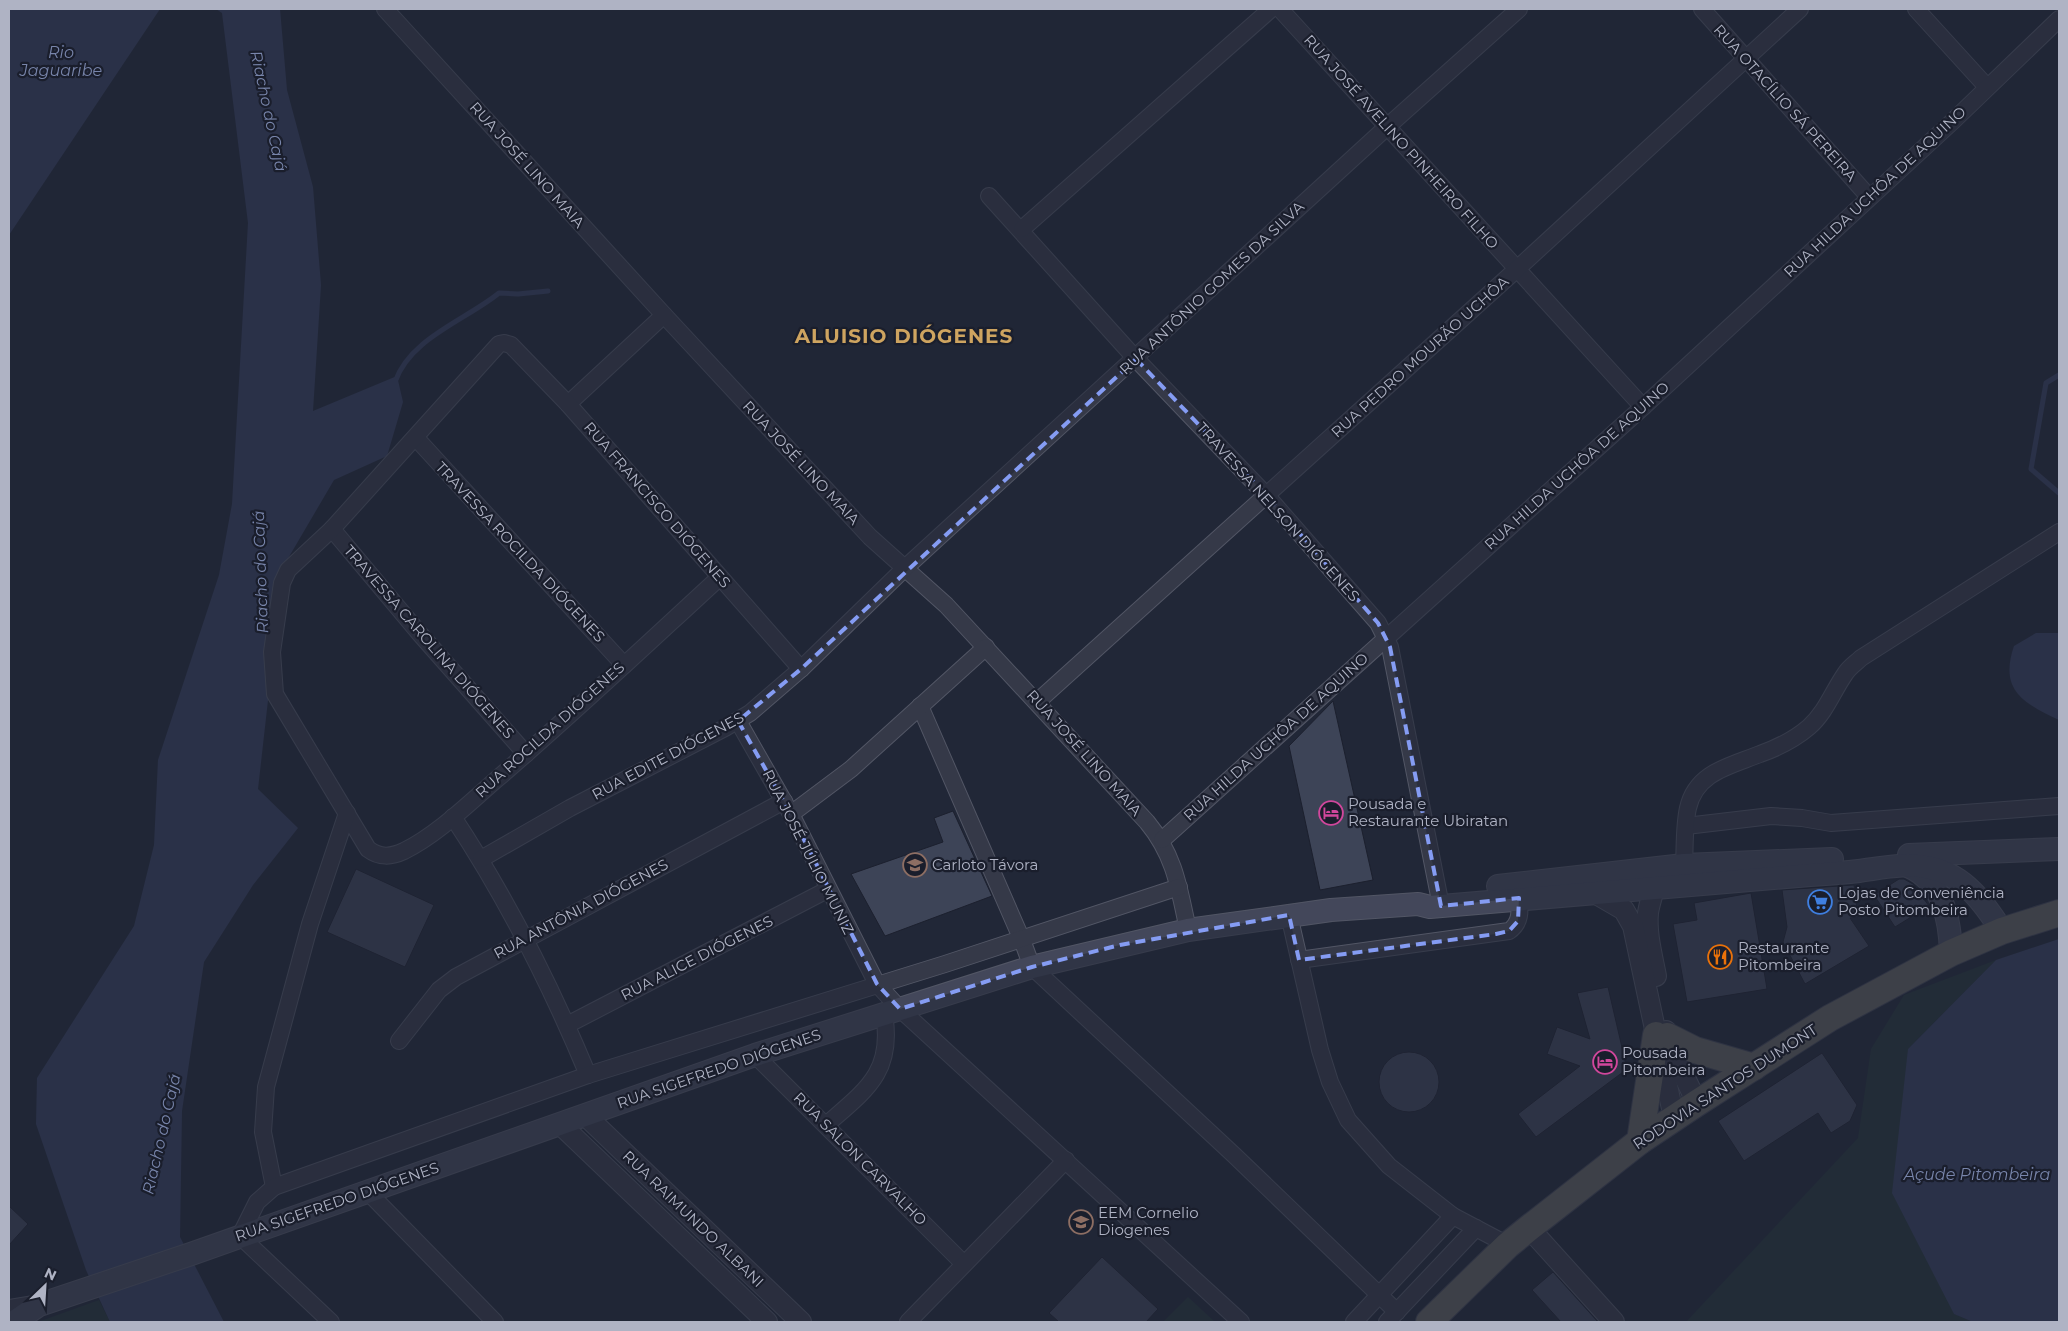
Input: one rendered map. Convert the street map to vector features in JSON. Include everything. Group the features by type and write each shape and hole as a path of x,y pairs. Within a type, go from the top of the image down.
{"highway":[{"name":"RODOVIA SANTOS DUMONT","path":"1429,1322 1508,1245 1640,1142 1697,1103 1830,1018 1951,953 2002,931 2059,913"},
{"path":"1640,1142 1662,1036 1695,1050 1754,1067"}],"main road":[{"path":"1440,900 1519,898 1593,892 1655,877 1684,865 2059,849"},
{"path":"1440,900 1655,877 1856,872 1907,865 1929,867 1948,873 1965,884 1986,906 2002,931"},
{"path":"1907,865 1927,877 1936,890 1948,921 1951,953"},
{"name":"RUA SIGEFREDO DIÓGENES","path":"14,1322 39,1304 191,1254 756,1055 1032,967 1188,930 1289,915 1418,904 1425,907 1440,900"}],"street":[{"name":"RUA JOSÉ LINO MAIA","path":"385,9 664,315 870,537 926,585 986,647 1162,840 1173,864 1188,930"},
{"path":"1022,229 1271,9"},
{"name":"RUA JOSÉ AVELINO PINHEIRO FILHO","path":"1280,9 1643,407"},
{"name":"RUA ANTÔNIO GOMES DA SILVA","path":"905,568 1136,359 1388,126 1519,9"},
{"name":"RUA OTACÍLIO SÁ PEREIRA","path":"1702,9 1869,197"},
{"name":"RUA PEDRO MOURÃO UCHÔA","path":"1037,702 1517,269 1800,9"},
{"path":"1916,9 1987,87"},
{"name":"RUA HILDA UCHÔA DE AQUINO","path":"1162,840 1643,407 1953,121 2059,19"},
{"name":"TRAVESSA NELSON DIÓGENES","path":"989,196 1022,229 1136,359 1266,495 1369,612 1386,637 1394,668 1440,900"},
{"path":"568,404 664,315"},
{"name":"RUA FRANCISCO DIÓGENES","path":"416,438 499,344 504,342 511,345 568,404 801,669"},
{"path":"274,1186 263,1132 266,1087 310,924 347,813 275,694 272,652 284,576 332,529 416,438"},
{"name":"TRAVESSA ROCILDA DIÓGENES","path":"416,438 624,665"},
{"name":"TRAVESSA CAROLINA DIÓGENES","path":"332,529 420,634 526,754"},
{"path":"1684,865 1688,808 1694,791 1703,780 1719,769 1794,739 1810,726 1824,710 1847,671 1861,658 2059,532"},
{"name":"RUA EDITE DIÓGENES","path":"481,859 570,808 738,721 801,669 905,568"},
{"name":"RUA ROCILDA DIÓGENES","path":"347,813 368,849 383,856 404,851 453,816 526,754 720,577"},
{"name":"RUA ANTÔNIA DIÓGENES","path":"399,1041 438,990 463,972 787,807 851,769 986,647"},
{"path":"920,706 1032,967 1234,1155 1379,1295 1392,1317 1476,1228"},
{"name":"RUA JOSÉ JÚLIO MUNIZ","path":"738,721 787,807 827,890 892,1011 1066,1160 1241,1322"},
{"path":"1686,826 1771,816 1802,818 1831,823 2059,806"},
{"path":"453,816 481,859 567,1026 588,1075"},
{"path":"1655,877 1647,925 1674,1118"},
{"path":"331,1322 240,1236 256,1202 274,1186 588,1075 1022,940 1179,887"},
{"name":"RUA ALICE DIÓGENES","path":"567,1026 827,890"},
{"path":"1593,892 1610,900 1628,916 1633,926 1662,1036 1697,1103"},
{"path":"1299,960 1510,931 1516,927 1518,921 1519,898"},
{"path":"1289,915 1320,1050 1330,1082 1348,1120 1389,1166 1453,1216 1508,1245"},
{"path":"826,1125 865,1091 873,1081 887,1049 892,1011"},
{"name":"RUA SALON CARVALHO","path":"756,1055 964,1264"},
{"name":"RUA RAIMUNDO ALBANI","path":"585,1115 801,1322"},
{"name":"RUA RAIMUNDO ALBANI","path":"560,1124 767,1322"},
{"path":"908,1322 1066,1160"},
{"path":"630,1190 649,1176"},
{"path":"367,1191 495,1322"},
{"path":"1354,1322 1453,1216"},
{"path":"1529,1228 1614,1322"},
{"path":"9,1310 39,1304"},
{"path":"767,1322 783,1305"}],"highlighted area":[{"path":"1136,359 1266,495 1378,623 1390,647 1441,906 1519,898 1518,921 1509,931 1496,934 1299,960 1289,915 1120,945 1032,967 900,1009 877,984 791,814 738,721 801,669"}],"shaded area":[{"path":"1996,960 1908,1049 1954,1314 1973,1322 1686,1322 1858,1138 1871,1049 1904,995"},
{"path":"1188,1297 1215,1322 1163,1322"},
{"path":"99,1300 110,1322 38,1322"}],"water":[{"name":"Rio Jaguaribe","path":"9,9 160,9 9,235"},
{"name":"Riacho do Cajá","path":"216,9 280,9 287,90 313,187 321,285 313,411 397,376 403,402 387,456 334,480 283,567 258,789 298,828 253,885 204,962 182,1111 180,1237 224,1322 110,1322 86,1270 36,1124 37,1078 134,926 154,845 158,760 219,575 232,504 248,223 222,13"},
{"path":"2036,633 2059,633 2059,720 2025,701 2012,684 2010,661 2014,646"},
{"name":"Açude Pitombeira","path":"2059,939 2059,1322 1973,1322 1954,1314 1892,1193 1908,1049 1996,960"}],"building":[{"name":"Pousada e Restaurante Ubiratan","path":"1333,701 1373,880 1320,890 1289,746"},
{"path":"953,811 992,896 885,936 851,874 943,842 934,818"},
{"path":"356,869 434,905 405,967 327,932"},
{"path":"1899,879 1904,879 1913,884 1929,906 1895,927 1874,895"},
{"path":"1854,885 1858,917 1850,918 1869,946 1805,984 1783,942 1787,927 1782,890"},
{"name":"Restaurante Pitombeira","path":"1751,893 1767,989 1687,1002 1673,924 1697,920 1694,903"},
{"name":"Pousada Pitombeira","path":"1608,987 1627,1069 1536,1137 1518,1114 1580,1066 1547,1054 1557,1027 1590,1039 1577,993"},
{"path":"1409,1052 1426,1057 1434,1065 1439,1082 1434,1099 1426,1107 1409,1112 1392,1107 1384,1099 1379,1082 1384,1065 1392,1057"},
{"path":"1822,1053 1857,1105 1850,1121 1831,1133 1818,1113 1744,1161 1718,1121"},
{"path":"9,1206 28,1224 9,1245"},
{"path":"1102,1257 1158,1309 1146,1322 1059,1322 1049,1313"},
{"path":"1553,1272 1598,1322 1561,1322 1532,1290"}],"waterway":[{"path":"395,382 402,367 413,353 440,331 499,293 518,294 548,291"},
{"path":"2059,375 2046,383 2031,469 2059,493"}],"place":[{"name":"Pousada e Restaurante Ubiratan","path":"1331,813"},
{"name":"Carloto Távora","path":"915,865"},
{"name":"Lojas de Conveniência Posto Pitombeira","path":"1820,902"},
{"name":"Restaurante Pitombeira","path":"1720,957"},
{"name":"Pousada Pitombeira","path":"1605,1062"},
{"name":"EEM Cornelio Diogenes","path":"1081,1222"}],"district":[{"name":"ALUISIO DIÓGENES","path":"904,336"}]}
